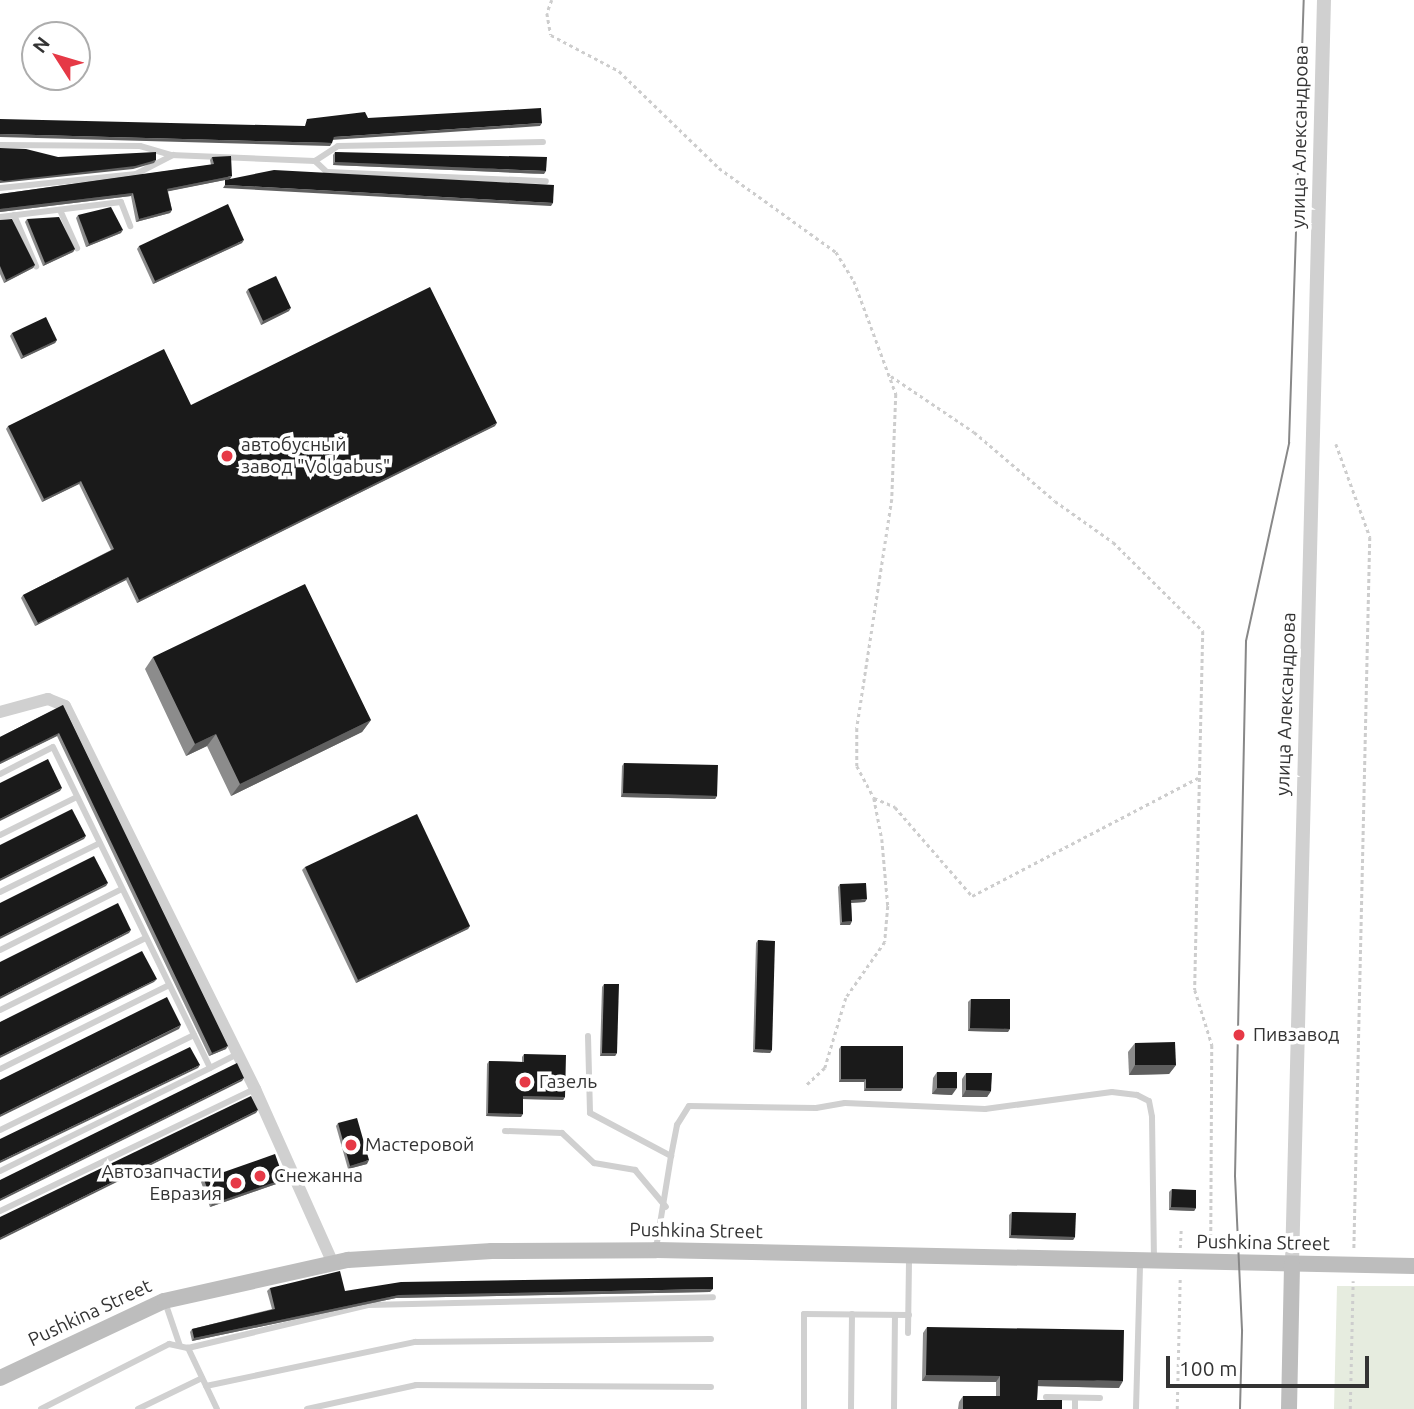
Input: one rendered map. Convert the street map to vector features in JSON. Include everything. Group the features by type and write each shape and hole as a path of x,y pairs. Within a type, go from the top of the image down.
{"main road":[{"name":"Pushkina Street","path":"0,1378 164,1301 333,1263 492,1251 656,1250 1211,1264 1414,1266"},
{"name":"улица Александрова","path":"1289,1409 1292,1264"}],"street":[{"name":"улица Александрова","path":"1292,1264 1324,0"},
{"path":"0,712 48,699 65,706 255,1089 333,1263"}],"lane":[{"path":"0,145 141,146 173,155 315,161 338,146 543,142"},
{"path":"0,188 136,174 173,155"},
{"path":"315,161 327,172 546,181"},
{"path":"0,217 121,202 130,226"},
{"path":"60,210 77,248"},
{"path":"14,215 36,266"},
{"path":"0,774 53,747 210,1068"},
{"path":"0,835 77,797"},
{"path":"0,892 100,843"},
{"path":"0,950 122,889"},
{"path":"0,1010 146,938"},
{"path":"0,1069 169,985"},
{"path":"0,1130 194,1035"},
{"path":"588,1036 590,1113 671,1156"},
{"path":"0,1171 238,1054"},
{"path":"0,1211 255,1089"},
{"path":"656,1250 666,1207 677,1125 689,1106 816,1108 845,1103 985,1109 1112,1092 1137,1095 1149,1101 1152,1117 1147,1262 1136,1409"},
{"path":"505,1131 562,1133 594,1163 635,1170 666,1207"},
{"path":"908,1333 909,1257"},
{"path":"41,1409 169,1344 188,1348 368,1305 713,1297"},
{"path":"164,1301 180,1346"},
{"path":"804,1409 804,1314 909,1315"},
{"path":"851,1409 852,1314"},
{"path":"894,1409 895,1315"},
{"path":"206,1386 415,1342 710,1339"},
{"path":"188,1348 217,1409"},
{"path":"138,1409 202,1378"},
{"path":"307,1409 416,1385 711,1387"},
{"path":"1046,1397 1100,1398"},
{"path":"1075,1398 1075,1409"}],"path":[{"path":"552,0 547,13 551,35 619,71 719,168 836,251 854,281 896,394 892,499 857,727 857,766 874,798 888,906 885,942 846,998 825,1068 807,1085"},
{"path":"890,376 974,432 1055,501 1113,542 1203,631 1195,990 1212,1045 1211,1264"},
{"path":"1336,444 1370,537 1354,1251"},
{"path":"874,798 895,807 972,896 1198,778"},
{"path":"1177,1409 1181,1229"},
{"path":"1350,1409 1353,1281"}],"shaded area":[{"path":"1337,1286 1414,1286 1414,1409 1334,1409"}],"building":[{"path":"541,108 542,123 334,137 332,143 0,134 0,119 305,126 307,119 365,112 368,118"},
{"path":"0,148 26,149 58,157 156,152 156,160 135,166 4,181 0,180"},
{"path":"335,152 547,157 546,171 335,162"},
{"path":"231,156 232,176 167,189 172,210 139,219 133,193 0,209 0,194 214,164 212,157"},
{"path":"274,170 554,185 553,203 225,185 225,180"},
{"path":"228,204 244,240 155,281 139,246"},
{"path":"111,207 123,230 89,244 78,215"},
{"path":"59,217 75,249 45,263 27,219"},
{"path":"12,219 35,265 6,280 0,266 0,220"},
{"path":"276,276 291,308 263,321 248,289"},
{"name":"автобусный завод \"Volgabus\"","path":"430,287 497,423 139,600 128,577 38,623 23,595 114,549 81,481 44,499 8,426 164,349 191,405"},
{"path":"46,317 57,340 23,356 12,333"},
{"path":"305,584 371,720 240,784 216,734 195,744 153,657"},
{"path":"63,705 228,1046 212,1053 59,733 0,762 0,737"},
{"path":"48,759 62,788 0,819 0,783"},
{"path":"624,763 718,765 717,796 623,793"},
{"path":"72,809 86,836 0,879 0,845"},
{"path":"417,814 470,926 358,980 305,867"},
{"path":"94,856 108,883 0,937 0,903"},
{"path":"866,883 867,899 851,900 852,921 842,922 840,884"},
{"path":"118,903 131,930 0,997 0,962"},
{"path":"758,940 775,941 772,1050 755,1049"},
{"path":"142,951 157,979 0,1056 0,1022"},
{"path":"604,984 619,984 617,1053 602,1053"},
{"path":"167,997 181,1025 0,1115 0,1080"},
{"path":"971,999 1010,999 1010,1029 970,1028"},
{"path":"1175,1042 1176,1065 1135,1065 1135,1043"},
{"path":"841,1046 903,1046 903,1088 866,1088 866,1079 841,1079"},
{"path":"190,1047 200,1065 0,1161 0,1139"},
{"name":"Газель","path":"524,1054 566,1055 565,1097 523,1096 523,1114 488,1113 489,1061 524,1062"},
{"path":"237,1063 244,1078 0,1199 0,1180"},
{"path":"937,1072 957,1072 957,1088 937,1088"},
{"path":"966,1073 992,1073 991,1091 966,1090"},
{"path":"251,1096 258,1110 0,1238 0,1217"},
{"name":"Мастеровой","path":"357,1118 369,1160 350,1166 338,1123"},
{"path":"275,1154 284,1179 212,1204 204,1179"},
{"path":"1172,1189 1196,1190 1196,1208 1171,1207"},
{"path":"1012,1212 1076,1213 1075,1237 1011,1235"},
{"path":"340,1271 345,1291 401,1282 713,1277 713,1289 399,1295 194,1338 192,1329 275,1309 270,1288"},
{"path":"927,1327 1124,1330 1123,1381 1038,1380 1037,1400 1062,1400 1062,1409 963,1409 963,1396 1000,1396 1000,1376 926,1375"}],"tram line":[{"path":"1240,1409 1242,1330 1235,1176 1246,641 1289,443 1304,0"}],"place":[{"name":"автобусный завод \"Volgabus\"","path":"227,456"},
{"name":"Пивзавод","path":"1239,1035"},
{"name":"Газель","path":"525,1082"},
{"name":"Мастеровой","path":"351,1145"},
{"name":"Снежанна","path":"260,1176"},
{"name":"Автозапчасти Евразия","path":"236,1183"}]}
